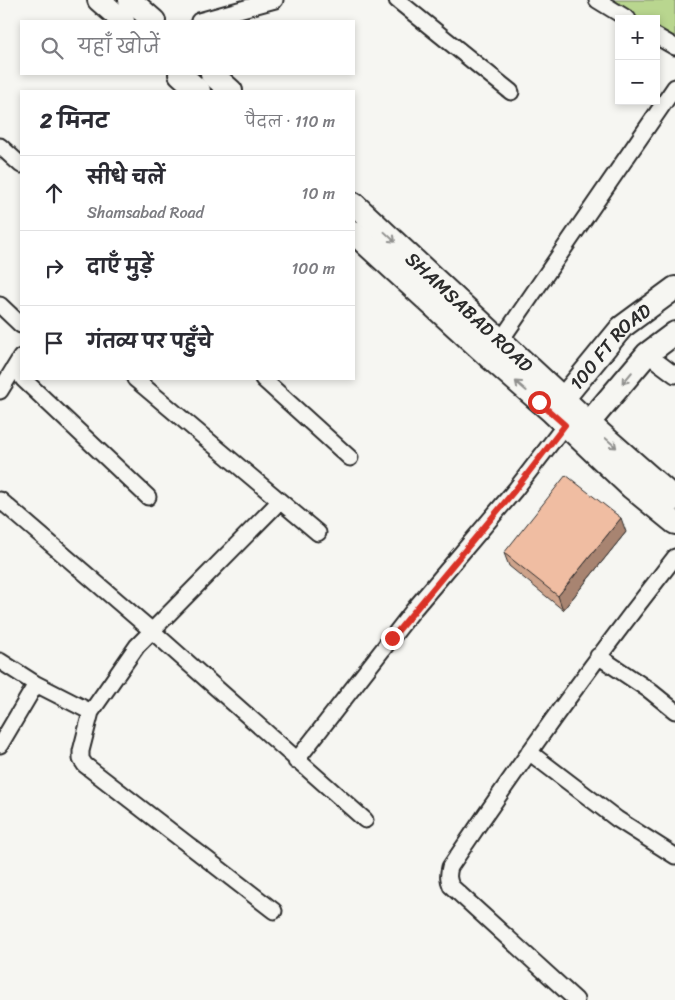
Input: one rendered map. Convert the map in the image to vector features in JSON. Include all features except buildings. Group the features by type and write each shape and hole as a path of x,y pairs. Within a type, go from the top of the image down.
{"main road":[{"path":"99,0 122,20"},
{"path":"130,0 153,20"},
{"path":"181,75 198,90"},
{"path":"213,75 230,90"},
{"name":"SHAMSABAD ROAD","path":"355,205 501,340 632,488 675,523"},
{"name":"SHAMSABAD ROAD","path":"355,234 569,419 675,499"},
{"name":"100 FT ROAD","path":"569,419 622,327 675,288"},
{"name":"100 FT ROAD","path":"569,419 675,333"}],"street":[{"path":"203,20 275,0"},
{"path":"397,0 512,92"},
{"path":"597,0 621,15"},
{"path":"660,38 675,47"},
{"path":"501,340 675,87"},
{"path":"0,146 20,164"},
{"path":"0,305 20,324"},
{"path":"648,354 675,375"},
{"path":"0,390 20,371"},
{"path":"29,380 148,497"},
{"path":"136,380 318,533"},
{"path":"263,380 350,458"},
{"path":"296,761 416,608 515,490 569,419"},
{"path":"0,500 151,630 296,761 365,820"},
{"path":"274,910 85,765 81,758 81,751 91,712 137,646 279,502"},
{"path":"576,1000 451,886 448,878 450,867 503,788 598,656 675,557"},
{"path":"598,656 675,710"},
{"path":"0,661 36,684 91,712"},
{"path":"0,745 36,684"},
{"path":"529,752 617,819 675,856"}],"green space":[{"path":"598,0 675,0 675,45 660,36 660,15 623,15"}],"route":[{"path":"392,638 515,490 565,425 539,402"}]}
